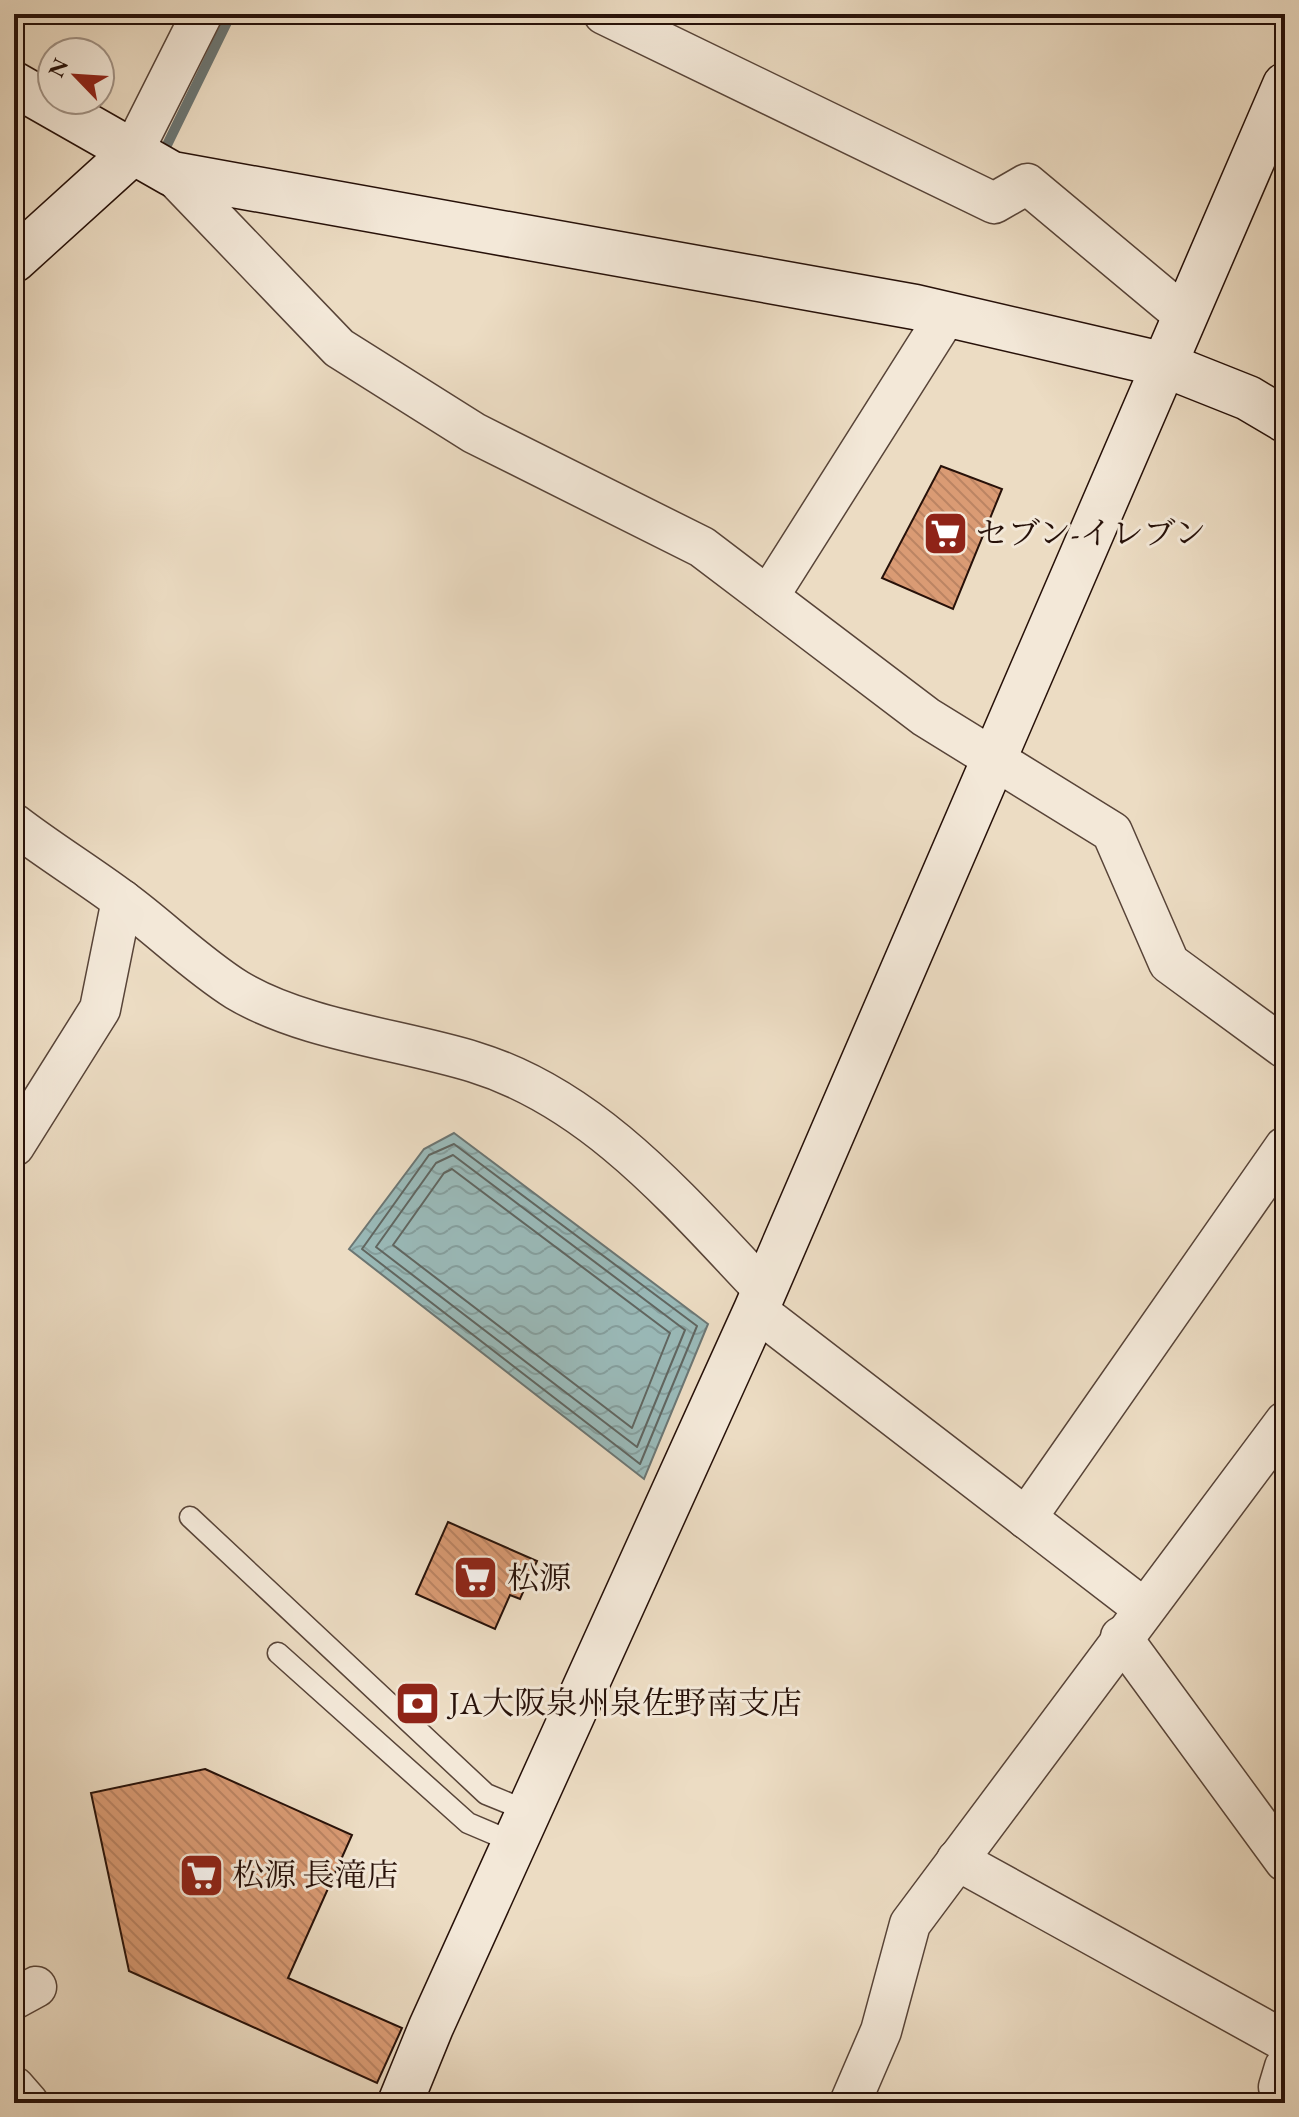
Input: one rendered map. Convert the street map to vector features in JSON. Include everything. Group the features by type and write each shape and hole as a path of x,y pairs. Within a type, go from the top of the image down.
{"street":[{"path":"14,260 132,153 202,14"},
{"path":"604,14 994,203 1027,184 1185,316"},
{"path":"14,84 172,174 947,314 1165,365 1248,398 1285,420"},
{"path":"400,2103 760,1301 1285,85"},
{"path":"172,174 339,348 474,433 702,547 926,717 1112,832 1169,963 1285,1048"},
{"path":"233,237 260,189"},
{"path":"768,597 947,314"},
{"path":"14,824 122,900 237,990 285,1012 477,1062 560,1103 608,1135 669,1190 760,1301 1026,1518 1132,1622 1285,1861"},
{"path":"14,1146 100,1009 122,900"},
{"path":"1026,1518 1285,1147"},
{"path":"850,2103 881,2031 910,1924 1132,1622 1285,1422"},
{"path":"957,1860 1285,2041"},
{"path":"14,2087 28,2103"}],"lane":[{"path":"190,1517 522,1828"},
{"path":"278,1653 468,1823 522,1828"}],"water":[{"path":"454,1133 708,1324 644,1479 349,1249 424,1149"}],"building":[{"name":"セブン-イレブン","path":"941,466 1002,489 953,609 882,578"},
{"name":"松源","path":"448,1522 537,1561 520,1599 510,1595 495,1629 416,1594"},
{"path":"205,1769 352,1835 288,1978 402,2028 377,2083 129,1971 91,1793"}],"waterway":[{"path":"165,149 231,14"}],"place":[{"name":"セブン-イレブン","path":"945,533"},
{"name":"松源","path":"476,1578"},
{"name":"JA大阪泉州泉佐野南支店","path":"418,1703"},
{"name":"松源 長滝店","path":"201,1875"}]}
